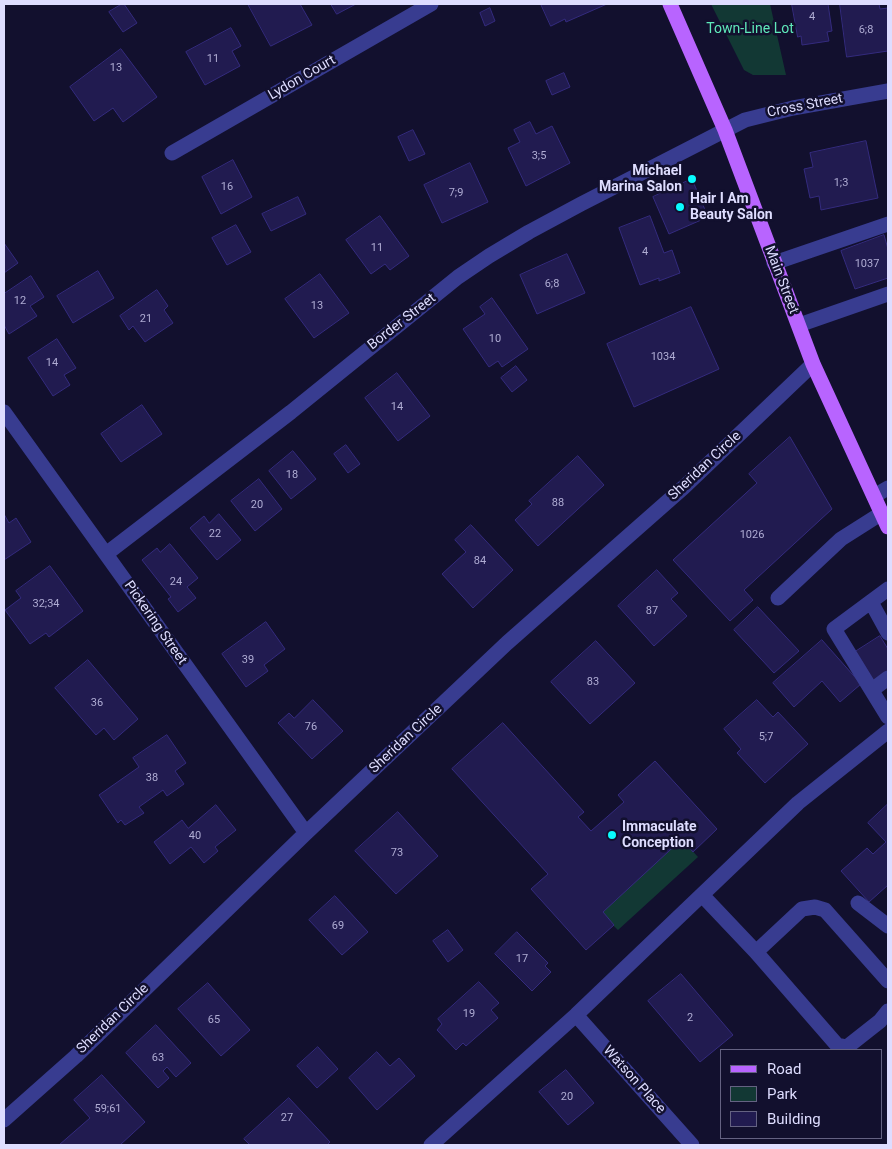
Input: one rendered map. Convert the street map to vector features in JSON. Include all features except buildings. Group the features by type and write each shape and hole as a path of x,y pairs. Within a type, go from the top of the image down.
{"main road":[{"name":"Main Street","path":"670,4 725,130 813,364 885,520"}],"street":[{"name":"Lydon Court","path":"172,153 431,4"},
{"name":"Cross Street","path":"725,130 745,120 772,112 888,91"},
{"name":"Border Street","path":"106,554 291,412 472,267 580,204 725,130"},
{"path":"774,263 888,224"},
{"path":"799,325 888,294"},
{"name":"Sheridan Circle","path":"4,1120 76,1056 306,833 507,643 684,487 813,364"},
{"name":"Pickering Street","path":"4,412 306,833"},
{"path":"874,496 888,488"},
{"path":"778,598 841,539 885,520"},
{"path":"888,589 834,629 888,716"},
{"path":"871,602 888,634"},
{"path":"872,690 888,678"},
{"path":"431,1145 576,1016 798,803 888,731"},
{"path":"702,895 756,952 837,1045 846,1047 880,1020 888,1011"},
{"path":"858,903 888,926"},
{"path":"756,952 802,909 815,906 825,910 888,981"},
{"name":"Watson Place","path":"576,1016 692,1145"}],"green space":[{"name":"Town-Line Lot","path":"711,4 770,4 786,75 753,75 744,70"},
{"path":"677,834 698,857 618,930 594,907"}],"place":[{"name":"Michael Marina Salon","path":"692,179"},
{"name":"Hair I Am Beauty Salon","path":"680,207"},
{"name":"Immaculate Conception","path":"612,835"}]}
